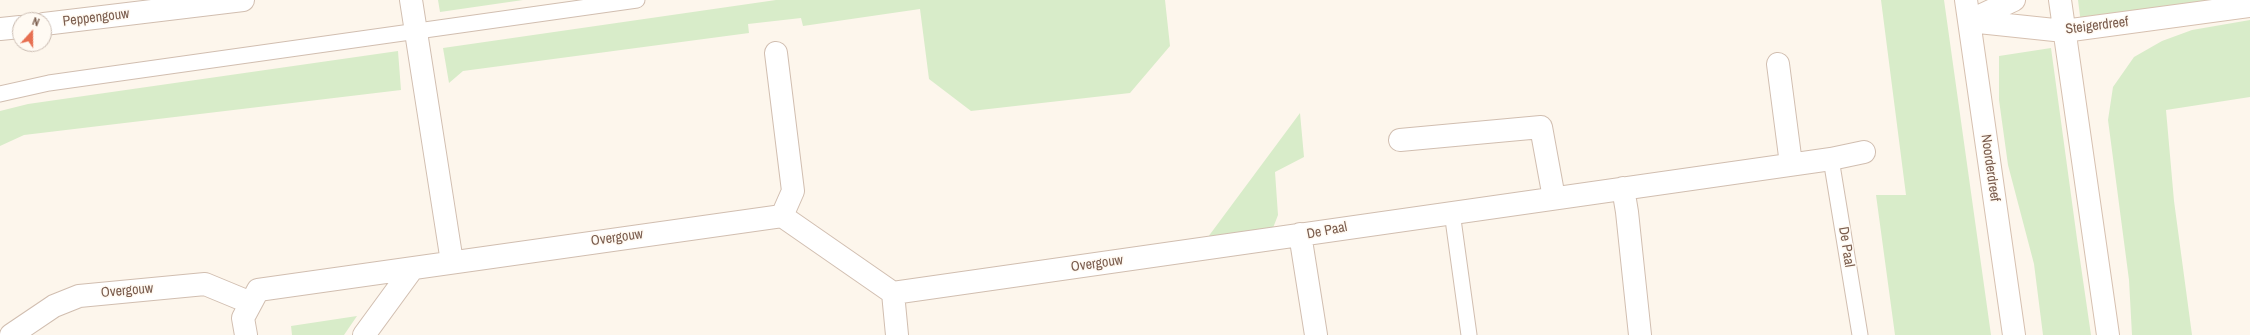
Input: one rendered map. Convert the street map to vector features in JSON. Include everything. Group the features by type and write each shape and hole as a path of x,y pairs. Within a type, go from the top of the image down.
{"street":[{"name":"Peppengouw","path":"52,23 243,0"},
{"path":"411,0 452,262"},
{"path":"1967,10 2014,0"},
{"path":"2060,0 2108,335"},
{"name":"Steigerdreef","path":"1967,10 2064,31 2250,6"},
{"name":"Noorderdreef","path":"1967,10 2014,335"},
{"path":"0,29 12,28"},
{"path":"776,53 793,191 782,216 893,293 897,335"},
{"path":"1778,64 1791,164"},
{"path":"1400,140 1541,127 1554,198"},
{"name":"De Paal","path":"1316,335 1300,234 1831,159 1864,152"},
{"path":"1622,188 1627,212 1640,335"},
{"name":"Overgouw","path":"246,335 243,318 258,290 782,216"},
{"name":"Overgouw","path":"893,293 1300,234"},
{"path":"364,335 413,268"},
{"name":"Overgouw","path":"11,335 54,306 79,296 205,284 251,303"}],"lane":[{"path":"0,94 49,83 637,0"},
{"name":"De Paal","path":"1831,159 1860,335"},
{"path":"1452,212 1469,335"}],"green space":[{"path":"438,0 523,0 440,12"},
{"path":"776,0 1165,0 1170,46 1130,93 971,111 929,79 920,9 803,26 801,18 748,24 749,33 463,71 449,83 443,48"},
{"path":"1881,0 1944,0 1991,335 1895,335 1876,195 1906,195"},
{"path":"2078,0 2250,0 2081,24"},
{"path":"2250,20 2250,97 2166,110 2174,201 2192,335 2132,335 2129,280 2108,120 2113,87 2134,57 2162,41 2192,30"},
{"path":"2051,48 2091,335 2043,335 2034,264 2008,165 1999,100 1999,56"},
{"path":"398,51 401,90 24,135 0,146 0,111 28,104"},
{"path":"1300,113 1304,157 1275,172 1278,215 1273,228 1208,237"},
{"path":"357,316 344,335 292,335 291,326"}]}
